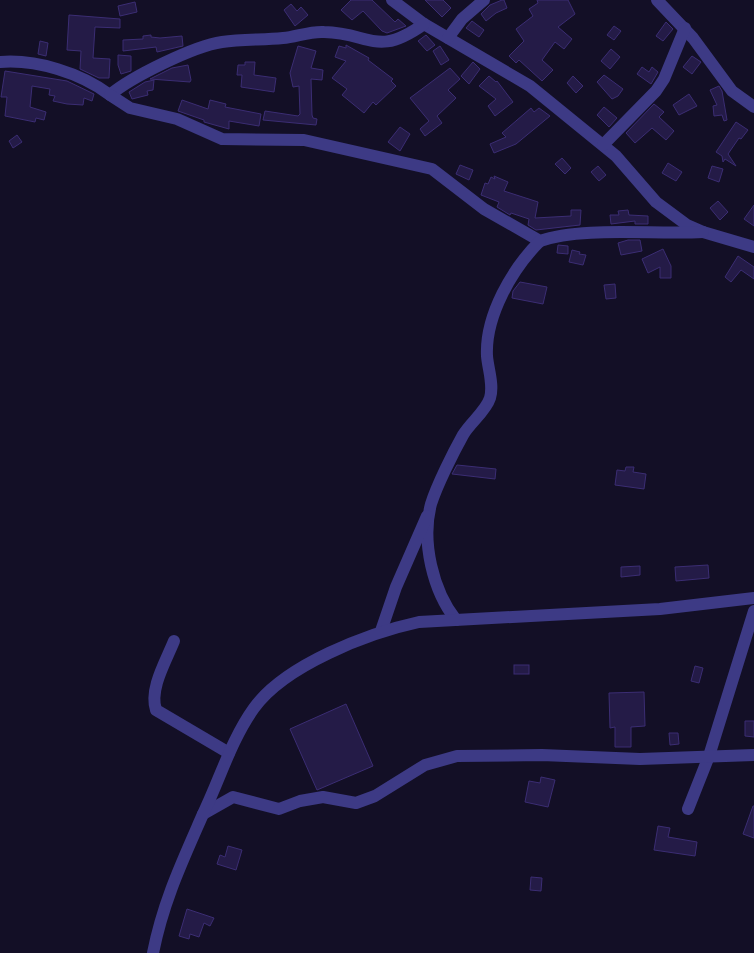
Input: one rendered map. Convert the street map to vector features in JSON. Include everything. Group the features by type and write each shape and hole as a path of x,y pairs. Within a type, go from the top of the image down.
{"street":[{"path":"392,0 424,24 530,86 603,145 628,168 656,202 687,225 703,232 754,247"},
{"path":"448,38 462,19 484,0"},
{"path":"657,0 685,28 732,91 754,107"},
{"path":"110,95 128,82 150,71 188,53 221,42 286,38 321,32 382,43 402,38 424,24"},
{"path":"603,145 645,102 664,79 685,28"},
{"path":"0,62 17,62 55,69 88,82 130,108 177,119 216,137 248,140 304,140 432,169 484,209 540,241"},
{"path":"381,631 396,587 463,435 490,399 488,341 498,306 520,264 540,241 555,236 703,232"},
{"path":"431,505 429,530 432,570 441,596 456,620"},
{"path":"153,953 166,900 229,753 255,707 277,685 322,658 381,631 419,622 660,609 754,598"},
{"path":"688,809 709,756 754,611"},
{"path":"174,641 156,688 154,697 156,710 229,753"},
{"path":"203,814 233,797 279,809 323,797 350,803 364,801 388,789 425,766 457,756 542,755 640,759 754,755"}],"building":[{"path":"351,0 372,0 395,22 398,19 406,26 387,33 382,31 363,11 352,20 341,10"},
{"path":"425,0 443,0 451,8 442,17"},
{"path":"504,0 507,8 496,13 486,21 481,14 490,5"},
{"path":"537,0 568,0 575,14 558,27 572,39 564,49 555,42 542,60 553,70 542,81 519,60 516,63 509,56 524,41 516,29 533,16 529,9 538,3"},
{"path":"135,2 137,12 120,16 118,6"},
{"path":"291,4 297,11 301,7 308,15 295,26 284,10"},
{"path":"69,15 120,19 120,28 95,27 93,58 110,59 109,78 99,78 80,69 81,51 67,50"},
{"path":"472,21 484,30 479,37 466,28"},
{"path":"666,22 673,29 663,41 656,36"},
{"path":"614,26 621,31 614,40 607,35"},
{"path":"151,35 151,37 160,38 182,36 183,46 157,52 156,47 123,51 123,40 143,39 143,36"},
{"path":"426,35 435,45 427,51 418,41"},
{"path":"40,41 48,43 46,56 38,54"},
{"path":"346,45 369,58 368,60 393,79 391,81 396,86 376,105 373,102 364,113 342,95 347,89 332,78 346,61 335,57 339,46 346,48"},
{"path":"298,46 316,51 311,68 323,70 322,80 311,79 312,115 313,118 317,119 316,125 263,120 265,111 298,116 300,114 299,86 293,87 290,73"},
{"path":"440,46 449,60 441,65 433,51"},
{"path":"611,49 620,57 610,69 601,61"},
{"path":"118,55 131,56 131,71 121,74 118,65"},
{"path":"692,56 701,62 692,74 683,67"},
{"path":"245,62 255,62 254,75 276,78 274,92 241,87 242,75 237,75 238,65 245,65"},
{"path":"473,62 480,69 469,84 461,76"},
{"path":"188,65 190,82 150,79 172,68"},
{"path":"642,67 649,72 652,67 658,72 651,84 637,74"},
{"path":"450,68 460,79 448,90 456,98 437,116 442,123 425,136 420,129 429,121 410,98"},
{"path":"5,71 67,81 94,94 92,101 84,98 83,105 53,101 55,96 49,95 50,89 32,86 30,107 46,112 44,120 36,118 35,122 5,116 7,97 1,97"},
{"path":"604,75 623,89 618,96 612,99 597,82"},
{"path":"489,76 497,81 513,102 495,116 488,106 496,99 479,86"},
{"path":"573,76 583,86 576,93 567,83"},
{"path":"154,80 153,90 147,91 148,95 132,99 129,92 145,82"},
{"path":"719,86 722,91 727,120 724,121 722,115 714,116 713,106 717,105 710,90"},
{"path":"689,94 697,106 679,115 673,105"},
{"path":"182,100 208,109 210,100 226,104 225,107 261,114 259,126 229,121 229,129 204,122 204,120 178,111"},
{"path":"654,104 664,112 659,117 674,131 666,140 652,128 635,143 626,133"},
{"path":"604,107 617,118 609,127 597,115"},
{"path":"531,108 534,112 539,108 550,116 516,144 494,153 490,144 506,137 502,133"},
{"path":"736,122 748,130 741,139 739,138 728,154 736,166 725,159 723,162 722,156 716,152"},
{"path":"400,127 410,134 400,151 388,142"},
{"path":"17,135 22,142 13,148 9,141"},
{"path":"562,158 571,168 565,174 555,164"},
{"path":"668,163 682,172 676,181 662,173"},
{"path":"460,165 473,170 469,180 456,174"},
{"path":"598,166 606,175 599,181 591,172"},
{"path":"712,166 723,169 719,182 708,178"},
{"path":"494,176 508,182 504,191 538,202 535,218 571,216 571,210 581,210 580,225 536,230 528,225 529,219 511,213 510,215 497,207 499,202 481,195 485,183 488,184 491,177 495,179"},
{"path":"718,201 728,212 720,220 710,208"},
{"path":"754,205 754,226 744,219"},
{"path":"628,210 629,215 648,216 648,224 635,224 635,221 611,224 610,215 619,215 618,211"},
{"path":"628,240 640,240 642,251 621,255 618,243"},
{"path":"558,245 568,246 568,254 557,253"},
{"path":"663,249 671,266 671,278 660,278 660,267 648,273 642,259"},
{"path":"572,250 586,255 583,265 569,262"},
{"path":"738,256 754,267 754,279 741,270 731,282 725,277"},
{"path":"520,282 547,287 543,304 512,298 513,291"},
{"path":"615,284 616,298 606,299 604,285"},
{"path":"457,465 496,469 495,479 452,474"},
{"path":"626,467 634,467 633,472 646,474 644,489 615,485 617,470 625,471"},
{"path":"708,565 709,578 676,581 675,567"},
{"path":"640,566 640,575 621,577 621,567"},
{"path":"514,665 529,665 529,674 514,674"},
{"path":"695,666 703,668 699,683 691,681"},
{"path":"644,692 645,726 631,727 631,747 615,747 615,727 610,728 609,693"},
{"path":"346,704 373,766 317,790 290,729"},
{"path":"745,721 754,721 754,737 745,736"},
{"path":"669,733 678,733 679,744 670,745"},
{"path":"541,777 555,780 548,807 525,802 529,781 540,783"},
{"path":"754,806 754,838 743,834"},
{"path":"658,826 670,828 668,837 697,842 695,856 654,850"},
{"path":"228,846 242,850 236,870 217,864 220,855 225,857"},
{"path":"531,877 542,878 541,891 530,890"},
{"path":"187,909 214,918 210,926 204,923 199,937 190,934 189,939 179,936"}]}
